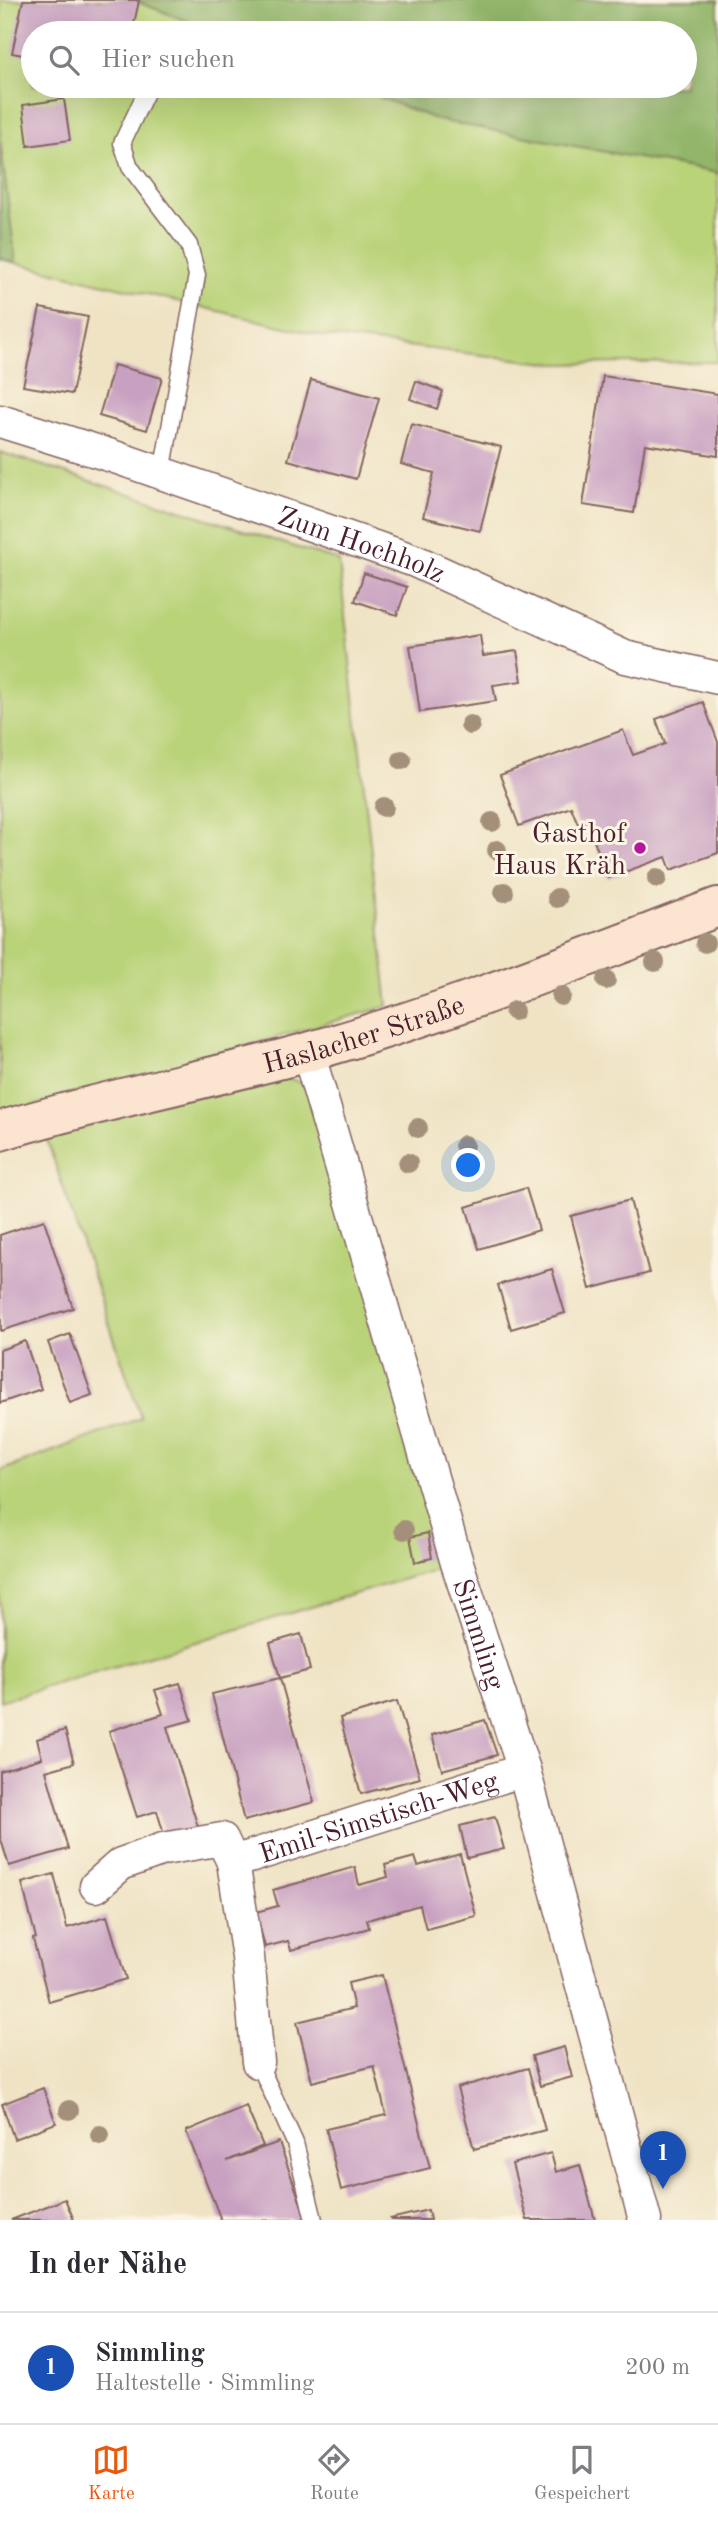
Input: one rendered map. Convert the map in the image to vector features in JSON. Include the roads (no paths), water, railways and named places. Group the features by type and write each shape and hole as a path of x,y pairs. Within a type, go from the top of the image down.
{"street":[{"name":"Zum Hochholz","path":"0,421 162,473 415,561 625,657 718,678"},
{"name":"Haslacher Straße","path":"0,1132 308,1052 424,1015 718,907"},
{"name":"Simmling","path":"308,1052 457,1563 524,1770 645,2220"},
{"name":"Emil-Simstisch-Weg","path":"233,1862 524,1770"},
{"name":"Emil-Simstisch-Weg","path":"96,1886 121,1864 163,1849 222,1839 233,1862 248,1957 258,2062"}],"lane":[{"path":"143,98 122,144 130,166 189,245 197,275 162,473"},
{"name":"Emil-Simstisch-Weg","path":"258,2062 295,2143 314,2220"}],"place":[{"name":"Gasthof Haus Kräh","path":"640,848"},
{"name":"Simmling","path":"663,2189"}]}
